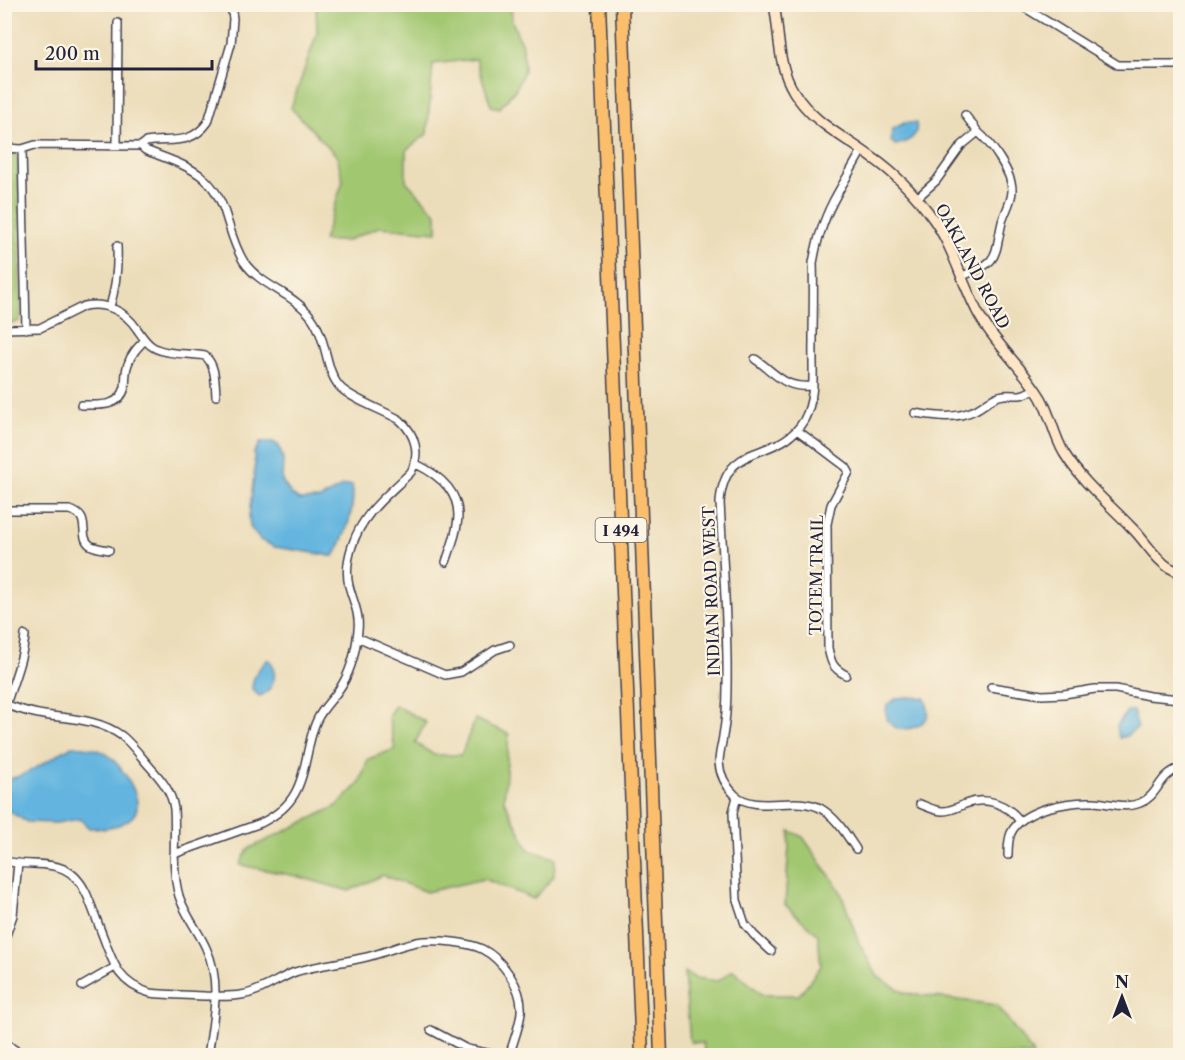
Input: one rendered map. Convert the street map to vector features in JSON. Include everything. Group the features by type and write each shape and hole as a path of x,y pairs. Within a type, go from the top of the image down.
{"highway":[{"path":"593,4 600,43"},
{"name":"I 494","path":"599,4 642,1056"},
{"name":"I 494","path":"622,4 661,1056"}],"street":[{"path":"4,148 22,149 34,145 141,146 146,142 188,138 196,135 208,122 231,44 233,20 231,4"},
{"name":"OAKLAND ROAD","path":"774,4 782,65 794,92 811,115 887,168 917,198 951,250 970,298 987,329 1024,373 1041,399 1063,451 1077,472 1160,560 1180,573"},
{"path":"1022,6 1118,65 1180,65"},
{"path":"117,146 118,23"},
{"path":"962,276 984,267 996,254 1012,191 1009,178 995,150 965,115"},
{"path":"917,198 936,181 955,153 978,132"},
{"path":"141,146 195,171 213,186 224,207 239,254 255,275 300,304 309,313 321,334 335,380 342,389 400,420 408,427 416,447 416,464 411,472 371,510 356,534 348,565 349,586 359,627 351,666 339,690 316,722 302,777 292,800 273,818 174,854"},
{"path":"22,149 26,329"},
{"path":"797,430 809,409 813,386 813,263 820,231 835,197 862,150"},
{"path":"110,307 115,291 117,246"},
{"path":"4,329 40,328 78,308 92,304 110,307 129,319 152,347 205,356 212,364 216,396"},
{"path":"81,405 108,405 120,398 125,385 128,364 145,340"},
{"path":"755,359 785,383 793,386 813,386"},
{"path":"915,413 952,417 976,410 998,396 1023,395 1034,389"},
{"name":"TOTEM TRAIL","path":"797,430 846,467 849,472 831,505 827,524 828,648 832,665 846,675"},
{"name":"INDIAN ROAD WEST","path":"737,797 725,781 719,762 728,688 720,502 722,489 729,472 742,459 781,442 797,430"},
{"path":"416,464 442,480 456,504 458,523 446,562"},
{"path":"4,510 69,510 75,512 84,520 87,541 91,545 109,550"},
{"path":"24,635 20,662 5,705 26,712 99,724 111,729 124,738 167,788 174,808 174,854 179,897 207,951 215,978 216,996 208,1056"},
{"path":"357,637 445,675 461,672 495,650 510,645"},
{"path":"991,687 1042,695 1116,689 1149,696 1180,699"},
{"path":"1008,855 1009,839 1015,826 1029,816 1048,808 1078,802 1123,805 1141,803 1149,798 1167,774 1180,768"},
{"path":"771,951 753,936 745,924 737,900 733,812 737,797 758,804 802,803 819,808 833,818 856,849"},
{"path":"920,804 933,810 946,811 973,801 993,801 1010,810 1020,821"},
{"path":"4,861 59,866 77,877 83,885 115,967 129,984 150,993 239,996 252,993 294,972 370,957 407,944 438,941 474,946 491,955 509,975 518,992 521,1011 509,1056"},
{"path":"4,941 13,915 18,863"},
{"path":"82,986 115,967"},
{"path":"431,1030 467,1049 501,1056"},
{"path":"4,1041 25,1056"}],"green space":[{"path":"316,5 511,5 512,21 523,48 524,71 515,90 500,108 491,106 476,59 433,64 427,134 406,150 406,181 437,214 437,232 379,227 346,241 323,241 343,181 337,156 291,108 317,33"},
{"path":"5,153 15,154 18,159 21,317 18,322 4,324"},
{"path":"395,705 426,722 415,743 434,755 461,755 475,719 509,734 504,800 529,850 555,858 554,876 534,899 484,879 426,892 383,875 349,891 296,876 240,865 248,849 337,806 359,784 368,759 395,749 388,716"},
{"path":"790,831 803,837 840,890 859,943 878,977 905,993 997,1005 1033,1055 705,1056 703,1043 690,1042 684,972 695,978 718,981 733,970 763,995 799,995 821,966 818,935 785,905"}],"water":[{"path":"904,123 916,123 916,132 908,141 895,145 891,141 893,129"},
{"path":"273,442 279,446 283,459 282,481 291,494 299,500 320,499 343,486 352,485 349,522 334,556 275,547 260,540 250,527 254,453 260,443"},
{"path":"267,660 271,661 273,666 273,682 268,691 259,696 252,689 253,680"},
{"path":"897,698 925,698 928,716 923,722 909,729 894,727 886,715 887,705"},
{"path":"1127,711 1133,711 1138,727 1119,738 1117,726"},
{"path":"72,746 100,751 108,755 119,767 131,784 137,802 130,819 119,825 103,829 89,828 79,819 56,823 27,822 5,809 5,777 6,779 21,775"}]}
